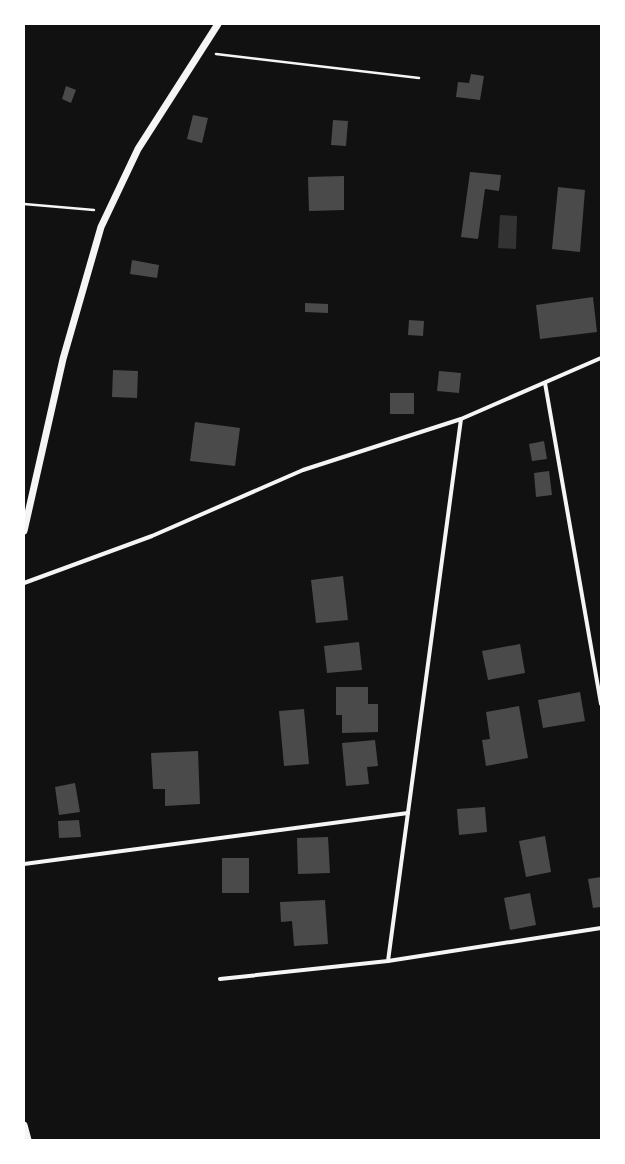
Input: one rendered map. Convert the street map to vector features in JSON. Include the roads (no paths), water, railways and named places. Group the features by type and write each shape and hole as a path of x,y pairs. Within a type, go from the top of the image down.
{"street":[{"path":"24,531 62,359 101,227 138,149 218,24"},
{"path":"24,583 152,536 303,470 461,419 601,358"},
{"path":"545,382 601,704"},
{"path":"388,961 461,419"},
{"path":"24,864 408,813"},
{"path":"220,979 388,961 601,928"},
{"path":"24,1125 28,1140"}]}
